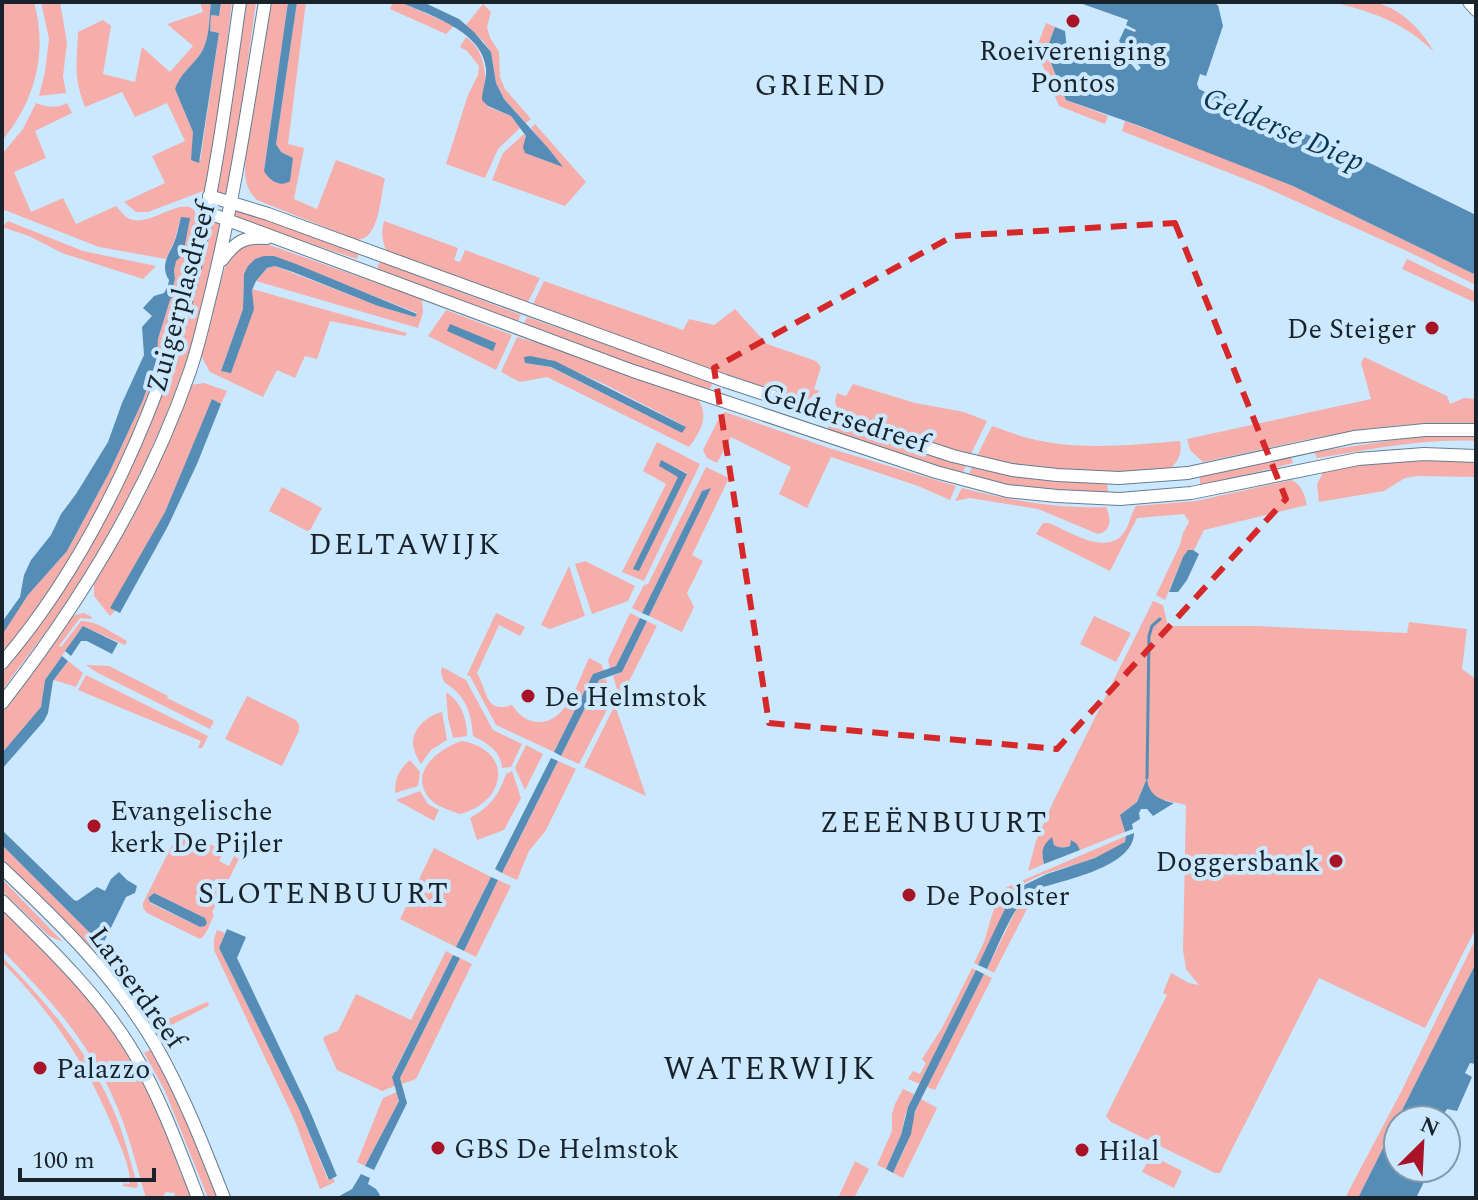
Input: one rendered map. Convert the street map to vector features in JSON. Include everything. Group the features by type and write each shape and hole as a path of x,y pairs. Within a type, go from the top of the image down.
{"main road":[{"name":"Zuigerplasdreef","path":"2,663 58,590 97,522 149,410 170,355 193,275 206,212 240,2"},
{"name":"Zuigerplasdreef","path":"2,703 76,602 120,528 152,465 190,371 232,202 265,2"},
{"path":"1469,2 1476,10"},
{"path":"238,166 242,193 248,201 268,214"},
{"name":"Geldersedreef","path":"209,196 268,214 747,389 965,459 1012,470 1119,478 1188,473 1354,437 1425,430 1476,430"},
{"name":"Geldersedreef","path":"206,212 527,332 745,409 955,478 1007,491 1120,499 1191,493 1358,459 1424,454 1476,456"},
{"path":"217,265 241,241 259,237 280,240"},
{"name":"Larserdreef","path":"2,868 62,925 97,964 142,1024 190,1111 224,1198"},
{"name":"Larserdreef","path":"2,901 79,981 133,1052 165,1112 198,1198"}],"highlighted area":[{"path":"1175,223 1286,499 1057,749 769,723 714,368 953,236"}],"shaded area":[{"path":"2,2 34,2 40,40 36,76 30,93 23,110 2,141"},
{"path":"41,2 60,2 67,43 63,76 66,93 39,96 49,39"},
{"path":"200,2 211,2 206,41 175,89 193,132 200,162 219,33 210,31 211,15 219,16 221,2 232,2 206,190 148,212 136,212 124,202 165,183 152,156 185,141 167,103 135,117 122,92 85,107 77,78 78,32 103,20 111,26 103,74 135,82 142,47 170,72 193,46 167,24 203,12"},
{"path":"246,2 256,2 229,197 216,193"},
{"path":"266,2 288,2 264,170 277,183 287,183 293,158 281,152 276,144 297,2 306,2 288,144 304,148 294,199 317,209 336,160 382,177 385,179 378,216 365,238 357,240 257,200 249,189 246,152"},
{"path":"393,2 400,2 454,26 446,34 390,9"},
{"path":"1331,2 1370,2 1390,8 1415,27 1434,52 1400,26 1359,9"},
{"path":"483,4 491,12 487,27 499,52 500,77 505,89 531,119 526,123 504,99 496,83 491,52 466,25"},
{"path":"1046,23 1055,27 1046,52 1066,100 1108,116 1105,124 1059,106 1036,49"},
{"path":"466,37 482,59 488,107 511,116 520,128 498,149 485,178 446,164 468,95 478,75 479,66 460,47"},
{"path":"36,103 52,107 67,103 72,113 35,131 46,158 14,172 31,212 63,198 76,224 116,206 128,218 138,220 187,207 194,210 199,221 168,337 126,450 101,504 71,556 39,606 2,654 5,629 28,595 67,551 109,473 143,400 157,358 158,339 173,296 181,217 166,259 99,247 2,209 2,154 23,129"},
{"path":"1125,121 1293,186 1476,275 1476,285 1260,185 1122,131"},
{"path":"535,124 586,182 565,206 492,180 503,153 524,134 525,153 562,166 531,128"},
{"path":"234,206 359,253 357,259 232,217"},
{"path":"212,220 222,222 211,274 182,374 163,423 91,563 56,618 2,691 2,673 30,634 145,433 179,344"},
{"path":"8,221 83,251 156,266 143,279 62,253 29,236 2,227"},
{"path":"384,221 458,248 454,260 460,262 465,250 540,278 527,304 386,251 382,236"},
{"path":"258,241 422,299 423,312 418,328 256,281 267,268 275,266 378,306 415,317 417,313 274,256 244,274 243,309 221,371 231,372 253,309 252,289 407,333 405,336 330,321 317,359 305,356 295,378 277,370 263,397 210,372 200,354 224,270 234,248"},
{"path":"1407,259 1476,292 1476,303 1402,269"},
{"path":"380,262 521,315 517,323 378,270"},
{"path":"544,281 683,330 689,319 714,325 735,309 767,344 816,361 821,367 814,389 820,391 805,402 532,306"},
{"path":"446,310 512,335 496,370 428,336"},
{"path":"527,317 713,383 709,391 690,386 523,325"},
{"path":"517,337 696,397 703,410 703,422 689,447 547,377 520,382 501,372","holes":["548,359 685,426 682,433 550,367 525,363"]},
{"path":"1364,357 1447,396 1450,404 1464,398 1476,399 1476,425 1418,424 1361,430 1203,462 1190,450 1187,439 1371,399 1361,363"},
{"path":"204,383 227,391 221,404 212,400 165,512 111,608 115,611 110,616 94,596 94,584 147,486 191,385"},
{"path":"853,384 915,403 964,412 987,421 971,454 956,450 838,412 835,401 837,393 846,396"},
{"path":"725,412 832,449 956,486 950,500 831,457 807,508 779,494 791,467 731,437 717,463 707,458 703,450"},
{"path":"829,423 966,466 962,474 830,432"},
{"path":"992,426 1028,438 1065,445 1180,441 1180,453 1170,469 1114,473 1028,466 977,456"},
{"path":"1434,434 1476,434 1476,441 1416,443 1317,458 1314,452"},
{"path":"657,442 700,464 644,581 622,572 666,484 643,471","holes":["661,461 687,473 639,571 634,568 679,476"]},
{"path":"1290,455 1293,463 1202,486 1200,483 1200,477"},
{"path":"1476,456 1476,477 1405,478 1384,491 1319,502 1317,484 1324,471 1388,460"},
{"path":"706,467 729,478 692,555 703,561 687,593 694,607 682,632 649,616 710,489 702,491 642,613 632,608 644,585 648,584"},
{"path":"972,467 1039,479 1107,484 1108,492 1020,487 968,476"},
{"path":"1291,480 1302,490 1307,505 1204,530 1194,550 1183,557 1165,600 1156,595 1189,522 1184,514 1137,518 1110,571 1036,534 1043,523 1049,523 1086,540 1106,543 1122,535 1136,506 1196,501"},
{"path":"282,487 322,508 309,532 269,511"},
{"path":"962,488 1033,503 1106,507 1109,524 1103,533 1098,534 1038,509 970,498 955,501"},
{"path":"585,561 635,586 628,601 592,614 575,564"},
{"path":"569,566 585,616 550,629 541,625"},
{"name":"Doggersbank","path":"1153,601 1163,605 1168,626 1255,626 1407,633 1409,622 1467,629 1462,669 1476,679 1476,928 1425,1028 1319,978 1220,1173 1111,1122 1106,1116 1167,995 1163,993 1171,973 1199,985 1186,969 1183,950 1186,805 1150,797 1146,780 1137,802 1120,815 1125,832 1080,850 1071,841 1068,847 1055,846 1052,838 1042,854 1044,864 1028,871 1036,841 1053,802"},
{"path":"84,613 91,619 80,618 59,646 81,621 105,628 127,641 125,645 83,626 45,680 41,707 2,753 2,709 71,618"},
{"path":"496,613 525,627 520,636 499,625 477,673 492,704 503,707 512,705 520,715 535,722 549,720 571,698 589,658 601,664 604,671 593,674 554,752 496,725 467,675"},
{"path":"630,613 640,618 616,666 610,668 608,660"},
{"path":"1094,616 1131,633 1116,662 1080,644"},
{"path":"647,621 657,626 619,696 613,676 622,672"},
{"path":"68,661 83,673 76,687 54,680"},
{"path":"86,665 109,666 214,721 210,729"},
{"path":"442,667 466,680 493,730 522,744 511,767 502,768 496,752 473,736 466,705 458,693 444,682"},
{"path":"86,675 208,736 202,748 198,748 201,741 78,690"},
{"path":"606,679 613,698 579,764 561,756 599,680"},
{"path":"446,692 462,711 467,736 453,738"},
{"path":"247,696 296,720 299,725 282,766 225,739"},
{"path":"615,705 646,796 584,767"},
{"path":"442,712 447,740 431,750 421,764 414,748 415,733 431,716"},
{"path":"462,741 491,755 497,766 498,778 486,800 459,814 433,802 422,780 424,771 436,756"},
{"path":"526,745 543,754 525,790 515,768"},
{"path":"410,760 420,772 418,786 395,793 398,775"},
{"path":"558,761 576,769 546,830 529,851 517,880 502,873"},
{"path":"512,771 521,798 504,830 477,840 470,818 493,800 506,774"},
{"path":"420,791 428,804 439,810 434,821 396,800"},
{"path":"177,831 183,831 224,851 219,861 229,866 234,856 239,859 212,912 214,915 205,935 200,939 147,913 143,908","holes":["154,893 205,918 204,926 200,927 150,903 148,898"]},
{"path":"1126,836 1125,843 1115,849 1035,878 1012,894 1005,888"},
{"path":"2,845 98,941 90,952 2,862"},
{"path":"434,848 491,877 456,947 400,919"},
{"path":"2,879 63,942 49,936 2,891"},
{"path":"498,880 511,886 476,957 464,951"},
{"path":"1001,897 1010,901 978,965 974,963 995,905"},
{"path":"2,906 79,988 130,1056 158,1108 180,1172 195,1198 174,1198 175,1193 166,1192 162,1198 146,1198 122,1120 96,1064 53,1005 2,950"},
{"path":"1018,906 1027,909 994,973 987,969"},
{"path":"217,930 225,933 219,948 299,1109 328,1180 333,1178 335,1182 320,1189 295,1121 214,950"},
{"path":"1476,938 1476,963 1405,1104 1395,1104"},
{"path":"446,951 453,955 392,1076 395,1086 382,1091 337,1070 323,1039 338,1031 356,994 411,1020"},
{"path":"2,957 69,1033 96,1075 121,1129 138,1186 136,1188 123,1186 130,1181 128,1168 94,1086 68,1042 37,1000 2,962"},
{"path":"460,958 472,964 416,1079 402,1084 400,1078"},
{"path":"972,968 976,970 920,1084 908,1079 913,1071 920,1074 926,1063 922,1059 942,1028"},
{"path":"984,974 992,978 935,1090 927,1087"},
{"path":"207,1002 208,1006 157,1035 150,1025 154,1025"},
{"path":"150,1050 164,1065 220,1198 208,1198 165,1091 144,1053"},
{"path":"903,1089 914,1094 886,1169 877,1165 892,1131 892,1114"},
{"path":"397,1092 399,1101 365,1166 357,1162 383,1098"},
{"path":"921,1099 937,1108 903,1178 893,1173 906,1146"},
{"path":"1382,1128 1382,1150 1358,1198 1345,1198"},
{"path":"1151,1155 1182,1171 1174,1188 1142,1172"},
{"path":"855,1161 869,1169 854,1198 838,1198"}],"water":[{"path":"211,2 221,2 219,16 211,15 210,31 219,33 199,163 191,160 193,132 175,89 204,47"},
{"path":"288,2 297,2 276,144 281,152 293,158 290,181 282,184 272,180 264,171"},
{"path":"400,2 423,2 459,19 474,32 491,52 496,83 504,99 563,167 525,153 526,136 511,116 482,100 486,69 483,56 475,44 453,26"},
{"name":"Gelderse Diep","path":"1077,2 1210,2 1218,5 1223,26 1206,76 1200,74 1199,89 1211,95 1212,91 1476,215 1476,275 1293,186 1066,100 1046,51 1055,27 1065,31 1067,49 1107,61 1115,44 1137,71 1141,68 1119,41 1125,28 1136,30 1126,25 1128,20"},
{"path":"181,217 190,218 183,255 176,261 173,296 158,339 157,358 143,400 109,473 67,551 28,595 2,635 2,622 20,597 24,575 31,560 51,535 61,514 108,442 144,355 142,327 152,316 143,308 154,296 164,293 168,286 166,261"},
{"path":"274,256 296,264 417,314 415,317 378,306 275,266 267,268 252,290 254,309 231,373 221,371 243,309 244,274 255,259"},
{"path":"450,324 496,343 493,351 447,331"},
{"path":"524,357 555,361 686,427 682,433 551,367 525,363"},
{"path":"212,399 221,404 197,464 168,526 120,613 110,608 165,512"},
{"path":"661,460 687,474 639,571 633,569 678,477 659,466"},
{"path":"711,488 649,616 642,613 702,491"},
{"path":"1188,550 1199,554 1178,592 1169,592 1183,557"},
{"path":"640,618 647,621 622,672 599,680 561,756 554,752 593,674 616,666"},
{"path":"83,626 118,643 112,654 87,641 81,641 71,656 65,651"},
{"path":"62,656 68,661 53,681 44,721 2,769 2,753 41,707 45,680"},
{"path":"551,758 558,761 502,873 495,869"},
{"path":"1147,778 1155,795 1174,803 1153,816 1147,809 1141,809 1140,819 1132,824 1133,829 1125,832 1120,815 1137,802"},
{"path":"2,830 74,900 97,887 105,891 119,872 137,886 135,893 126,897 102,946 2,845"},
{"path":"1134,833 1132,844 1125,853 1103,867 1030,893 1012,917 987,969 978,965 1014,890 1047,874 1095,858 1125,842 1126,836"},
{"path":"1052,837 1055,846 1070,846 1071,840 1080,850 1044,864 1043,849"},
{"path":"491,877 498,880 464,951 456,947"},
{"path":"154,893 205,918 207,923 200,927 150,902 148,898"},
{"path":"227,929 246,937 237,958 309,1109 337,1176 329,1180 299,1109 219,948"},
{"path":"453,955 460,958 400,1078 407,1103 374,1170 365,1166 399,1101 392,1077"},
{"path":"1476,963 1476,1064 1470,1063 1465,1073 1472,1077 1460,1104 1405,1104"},
{"path":"976,970 984,974 915,1111 911,1134 893,1173 886,1169 901,1135 908,1107"},
{"path":"1382,1150 1382,1184 1423,1184 1416,1198 1358,1198"},
{"path":"361,1174 370,1178 368,1184 376,1189 380,1195 378,1198 336,1198 352,1189"}],"waterway":[{"path":"1147,778 1149,636 1152,626 1160,619"}],"place":[{"name":"Roeivereniging Pontos","path":"1073,21"},
{"name":"De Steiger","path":"1432,328"},
{"name":"De Helmstok","path":"528,696"},
{"name":"Evangelische kerk De Pijler","path":"94,826"},
{"name":"Doggersbank","path":"1336,861"},
{"name":"De Poolster","path":"909,895"},
{"name":"Palazzo","path":"40,1068"},
{"name":"GBS De Helmstok","path":"438,1148"},
{"name":"Hilal","path":"1082,1150"}],"district":[{"name":"GRIEND","path":"821,85"},
{"name":"DELTAWIJK","path":"405,544"},
{"name":"ZEEËNBUURT","path":"934,822"},
{"name":"SLOTENBUURT","path":"324,893"},
{"name":"WATERWIJK","path":"770,1068"}]}
